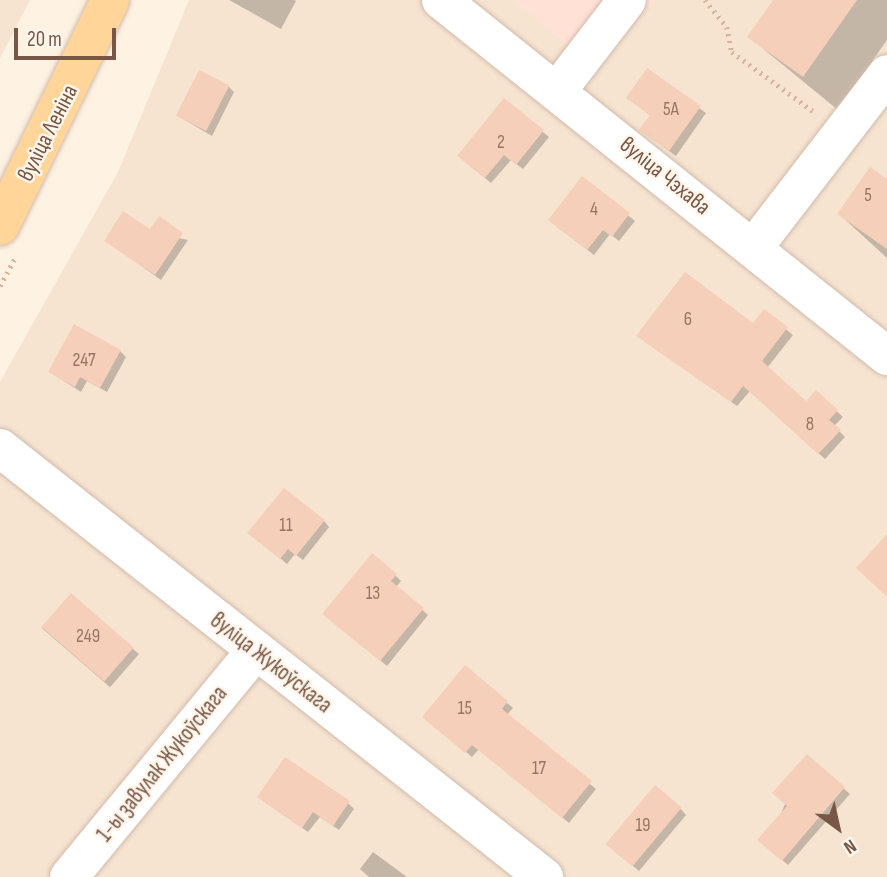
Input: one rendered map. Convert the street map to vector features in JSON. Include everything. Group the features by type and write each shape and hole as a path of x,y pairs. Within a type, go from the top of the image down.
{"main road":[{"name":"вуліца Леніна","path":"0,226 110,0"}],"street":[{"name":"вуліца Чэхава","path":"440,0 558,90 887,356"},
{"path":"558,90 627,0"},
{"path":"754,247 885,80"},
{"name":"вуліца Жукоўскага","path":"0,448 544,877"},
{"name":"1-ы завулак Жукоўскага","path":"69,877 255,651"}],"path":[{"path":"705,0 727,27 733,52 844,133"}],"shaded area":[{"path":"0,0 30,0 0,58"},
{"path":"189,0 887,0 887,877 0,877 0,382 118,172"},
{"path":"513,0 655,0 597,69"}],"building":[{"path":"773,0 857,0 803,77 747,37"},
{"path":"647,68 701,106 669,151 639,130 650,115 626,98"},
{"path":"199,70 229,85 206,131 176,115"},
{"path":"504,98 544,130 516,165 504,155 485,178 457,156"},
{"path":"870,167 887,179 887,249 837,214"},
{"path":"582,176 630,213 612,237 603,230 587,250 548,220"},
{"path":"123,211 150,229 159,216 183,233 155,275 104,241"},
{"path":"685,272 753,323 764,309 788,327 762,361 806,401 816,390 838,410 829,420 841,430 818,454 743,386 731,402 636,336"},
{"path":"74,324 121,350 100,388 80,377 75,387 48,372"},
{"path":"284,488 325,520 296,556 288,549 280,559 247,533"},
{"path":"887,534 887,597 856,568"},
{"path":"372,553 397,574 391,581 424,608 380,661 322,614"},
{"path":"71,593 134,647 104,681 41,627"},
{"path":"465,665 508,701 502,709 592,781 562,818 472,745 465,753 422,717"},
{"path":"807,754 845,787 782,861 757,840 787,806 772,793"},
{"path":"285,757 350,801 333,826 313,812 302,828 257,797"},
{"path":"655,785 682,807 632,866 606,844"}]}
